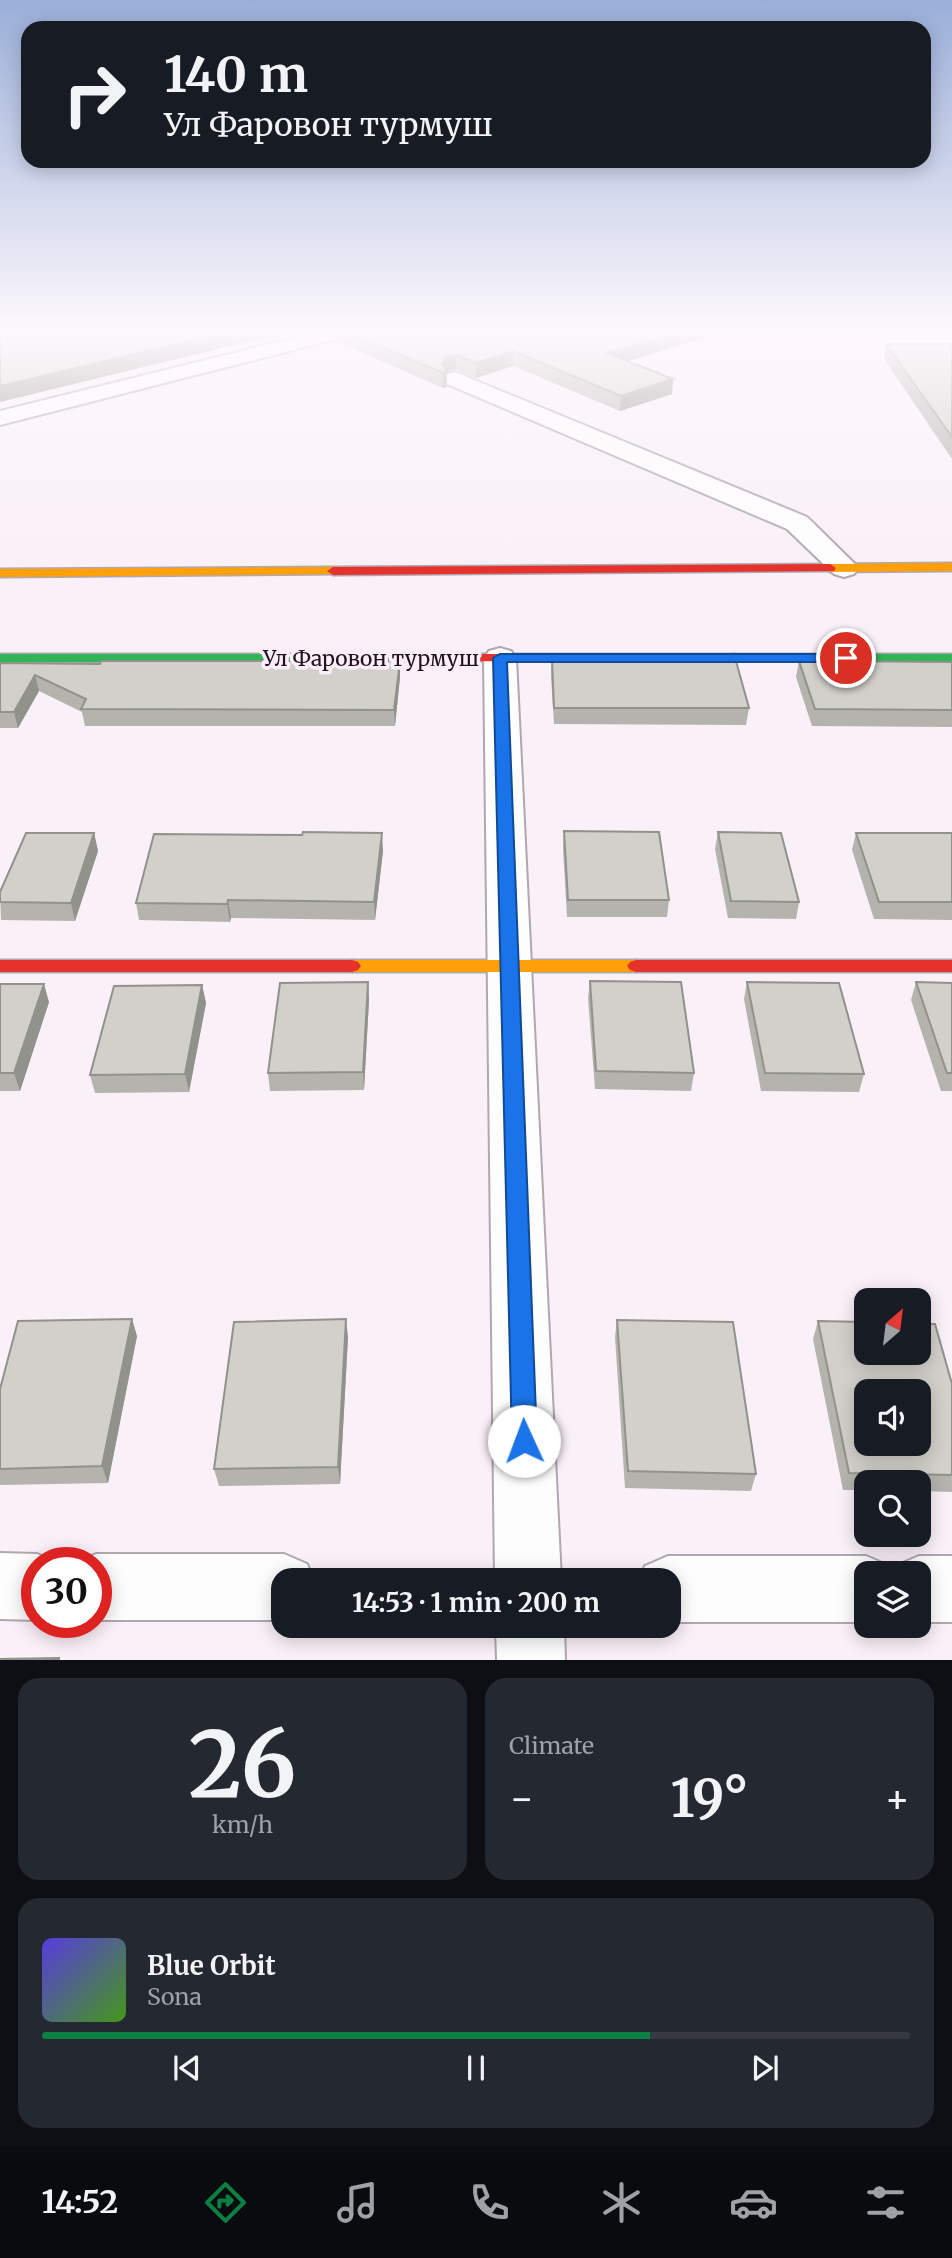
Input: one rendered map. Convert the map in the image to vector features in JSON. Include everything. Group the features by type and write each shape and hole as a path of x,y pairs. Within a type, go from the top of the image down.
{"street":[{"path":"0,418 46,406"},
{"path":"520,406 797,523 844,568"},
{"path":"0,573 952,567"},
{"name":"Ул Фаровон турмуш","path":"0,658 952,657"},
{"path":"500,658 528,1568"},
{"path":"0,966 952,966"},
{"path":"0,1586 21,1587"},
{"path":"112,1587 271,1587"},
{"path":"681,1588 854,1589"},
{"path":"931,1589 952,1589"},
{"path":"530,1638 531,1660"}],"building":[{"path":"930,406 952,406 952,437"},
{"path":"552,660 736,661 749,708 554,708"},
{"path":"101,661 400,661 394,710 81,709 86,699 35,675 14,712 0,712 0,663 100,664"},
{"path":"799,661 952,662 952,710 815,709"},
{"path":"564,831 659,832 669,900 568,900"},
{"path":"303,832 382,833 374,902 228,900 227,904 136,903 154,834 302,835"},
{"path":"718,832 781,833 799,902 731,901"},
{"path":"26,833 94,833 71,903 0,902 0,892"},
{"path":"856,833 952,833 952,902 879,902"},
{"path":"590,981 681,982 694,1073 596,1071"},
{"path":"368,982 363,1072 268,1073 280,983"},
{"path":"747,982 839,983 864,1074 765,1073"},
{"path":"916,982 952,983 952,1073 947,1073"},
{"path":"0,984 44,984 14,1073 0,1073"},
{"path":"202,985 185,1074 90,1075 114,986"},
{"path":"132,1319 102,1466 0,1469 0,1389 18,1321"},
{"path":"346,1319 338,1467 214,1469 234,1322"},
{"path":"617,1320 733,1322 756,1474 628,1471"},
{"path":"818,1321 854,1322 854,1365 931,1365 931,1324 935,1324 952,1384 952,1475 931,1475 931,1470 854,1470 854,1473 849,1473"},
{"path":"0,1659 59,1660 0,1660"}],"traffic: fast":[{"path":"0,658 415,658"},
{"path":"735,658 952,658"}],"traffic: slow":[{"path":"830,568 952,567"},
{"path":"0,573 333,571"},
{"path":"352,966 636,966"}],"traffic: jam":[{"path":"333,571 830,568"},
{"path":"415,658 735,658"},
{"path":"0,966 352,966"},
{"path":"636,966 952,966"}],"route":[{"path":"524,1441 500,658 846,658"}]}
